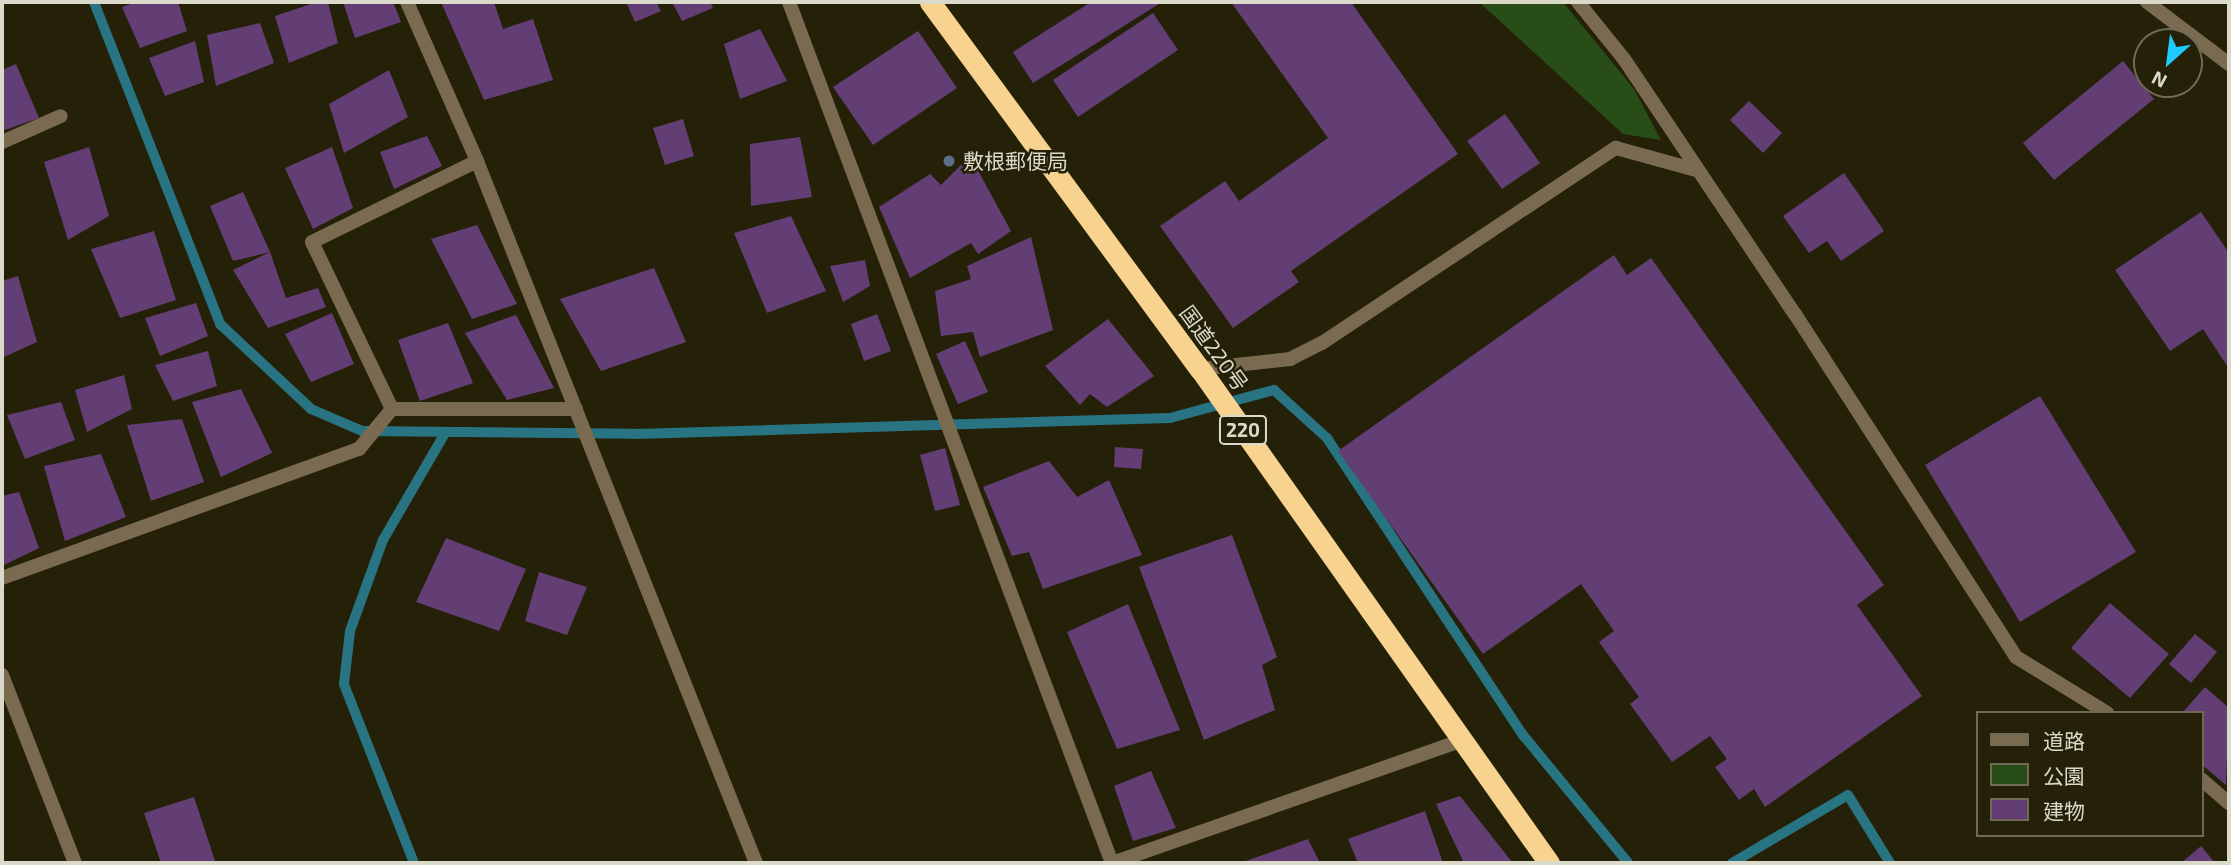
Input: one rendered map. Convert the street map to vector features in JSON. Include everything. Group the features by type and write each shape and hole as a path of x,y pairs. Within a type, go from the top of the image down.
{"highway":[{"name":"国道220号","path":"930,2 1200,369 1549,863"}],"street":[{"path":"407,2 477,161 756,863"},
{"path":"789,2 1112,863 1461,741"},
{"path":"1578,2 1624,59 1795,314 2016,657 2104,711"},
{"path":"2147,2 2229,64"},
{"path":"2,142 61,116"},
{"path":"1200,369 1290,359 1322,343 1616,148 1696,170"},
{"path":"392,410 312,242 477,161"},
{"path":"2,578 359,449 392,410 576,409"},
{"path":"2,674 75,863"},
{"path":"2203,781 2229,803"}],"green space":[{"path":"1479,2 1563,2 1634,89 1661,140 1623,134"}],"building":[{"path":"137,2 178,2 187,31 140,48 122,7"},
{"path":"317,2 328,2 338,43 289,63 275,16"},
{"path":"343,2 393,2 401,22 355,38"},
{"path":"441,2 494,2 503,29 533,19 553,80 484,100"},
{"path":"626,2 656,2 661,11 635,22"},
{"path":"672,2 710,2 713,8 682,21"},
{"path":"1091,2 1162,2 1033,83 1013,52"},
{"path":"1231,2 1351,2 1458,154 1291,271 1299,282 1233,328 1160,226 1225,181 1239,201 1328,138"},
{"path":"1153,13 1178,50 1078,117 1053,80"},
{"path":"260,23 274,63 216,86 207,35"},
{"path":"760,29 787,81 740,99 724,44"},
{"path":"918,31 957,88 873,145 833,87"},
{"path":"195,41 204,82 165,96 149,58"},
{"path":"2123,61 2133,73 2133,98 2154,99 2054,180 2023,143"},
{"path":"16,64 39,118 2,131 2,70"},
{"path":"389,70 408,117 344,153 329,104"},
{"path":"1749,101 1782,133 1763,153 1730,120"},
{"path":"1505,114 1540,163 1502,189 1467,141"},
{"path":"683,119 694,156 665,165 653,128"},
{"path":"427,136 442,166 394,189 380,152"},
{"path":"800,137 812,197 751,206 750,144"},
{"path":"89,147 109,216 68,240 44,162"},
{"path":"332,147 353,208 313,229 285,168"},
{"path":"970,156 1011,231 978,254 971,243 910,278 879,207 930,174 941,185"},
{"path":"1844,173 1884,231 1841,261 1827,241 1809,253 1783,216"},
{"path":"243,192 270,252 233,261 210,206"},
{"path":"2201,212 2229,253 2229,369 2203,329 2170,351 2115,270"},
{"path":"791,216 826,291 767,313 734,233"},
{"path":"477,225 517,304 472,319 431,239"},
{"path":"154,231 176,300 120,318 91,249"},
{"path":"1031,237 1053,330 980,357 973,332 941,336 935,291 971,279 967,266"},
{"path":"270,252 286,298 318,288 326,307 268,328 233,270"},
{"path":"1614,255 1627,275 1651,258 1884,585 1857,605 1922,696 1765,807 1754,789 1739,800 1715,767 1727,759 1710,736 1672,762 1630,704 1639,697 1599,642 1614,631 1581,584 1483,654 1338,451"},
{"path":"865,260 870,286 843,302 830,266"},
{"path":"654,268 686,342 601,371 560,299"},
{"path":"18,276 37,342 2,358 2,281"},
{"path":"196,303 208,336 160,356 145,318"},
{"path":"332,313 354,364 311,382 285,334"},
{"path":"877,314 891,351 864,361 851,324"},
{"path":"516,315 554,388 507,400 465,333"},
{"path":"1108,319 1154,376 1107,407 1090,394 1080,405 1045,366"},
{"path":"448,323 473,383 420,401 398,340"},
{"path":"965,341 988,392 958,404 936,354"},
{"path":"208,351 217,386 173,401 155,365"},
{"path":"124,375 132,409 87,432 75,390"},
{"path":"241,389 272,453 221,477 192,402"},
{"path":"2040,396 2136,552 2020,622 1925,465"},
{"path":"61,402 75,440 25,459 7,415"},
{"path":"182,419 204,482 151,501 127,425"},
{"path":"1115,447 1143,449 1141,469 1114,467"},
{"path":"945,448 960,505 935,511 920,455"},
{"path":"101,454 126,517 65,541 44,466"},
{"path":"1049,461 1077,497 1109,480 1142,555 1043,589 1029,552 1012,556 983,487"},
{"path":"19,492 39,548 2,566 2,496"},
{"path":"1232,535 1277,657 1262,665 1275,710 1204,740 1139,567"},
{"path":"446,538 526,569 499,631 416,602"},
{"path":"539,572 587,587 567,635 525,621"},
{"path":"2110,603 2169,654 2130,698 2071,648"},
{"path":"1128,604 1180,730 1117,749 1067,632"},
{"path":"2195,634 2217,652 2191,683 2169,664"},
{"path":"2205,687 2229,708 2226,785 2203,766 2203,711 2184,711"},
{"path":"1151,771 1176,828 1133,841 1114,786"},
{"path":"1460,796 1512,862 1464,863 1436,804"},
{"path":"194,797 215,861 161,863 144,813"},
{"path":"1425,811 1443,863 1358,863 1348,839"},
{"path":"1308,839 1320,863 1240,863"},
{"path":"2201,846 2215,863 2181,863"}],"waterway":[{"path":"94,2 220,324 311,409 362,431 636,434 1170,418 1274,390 1327,438 1523,735 1628,863"},
{"path":"414,863 344,684 350,631 383,540 445,433"},
{"path":"1732,863 1848,795 1890,863"}],"place":[{"name":"敷根郵便局","path":"949,161"}]}
